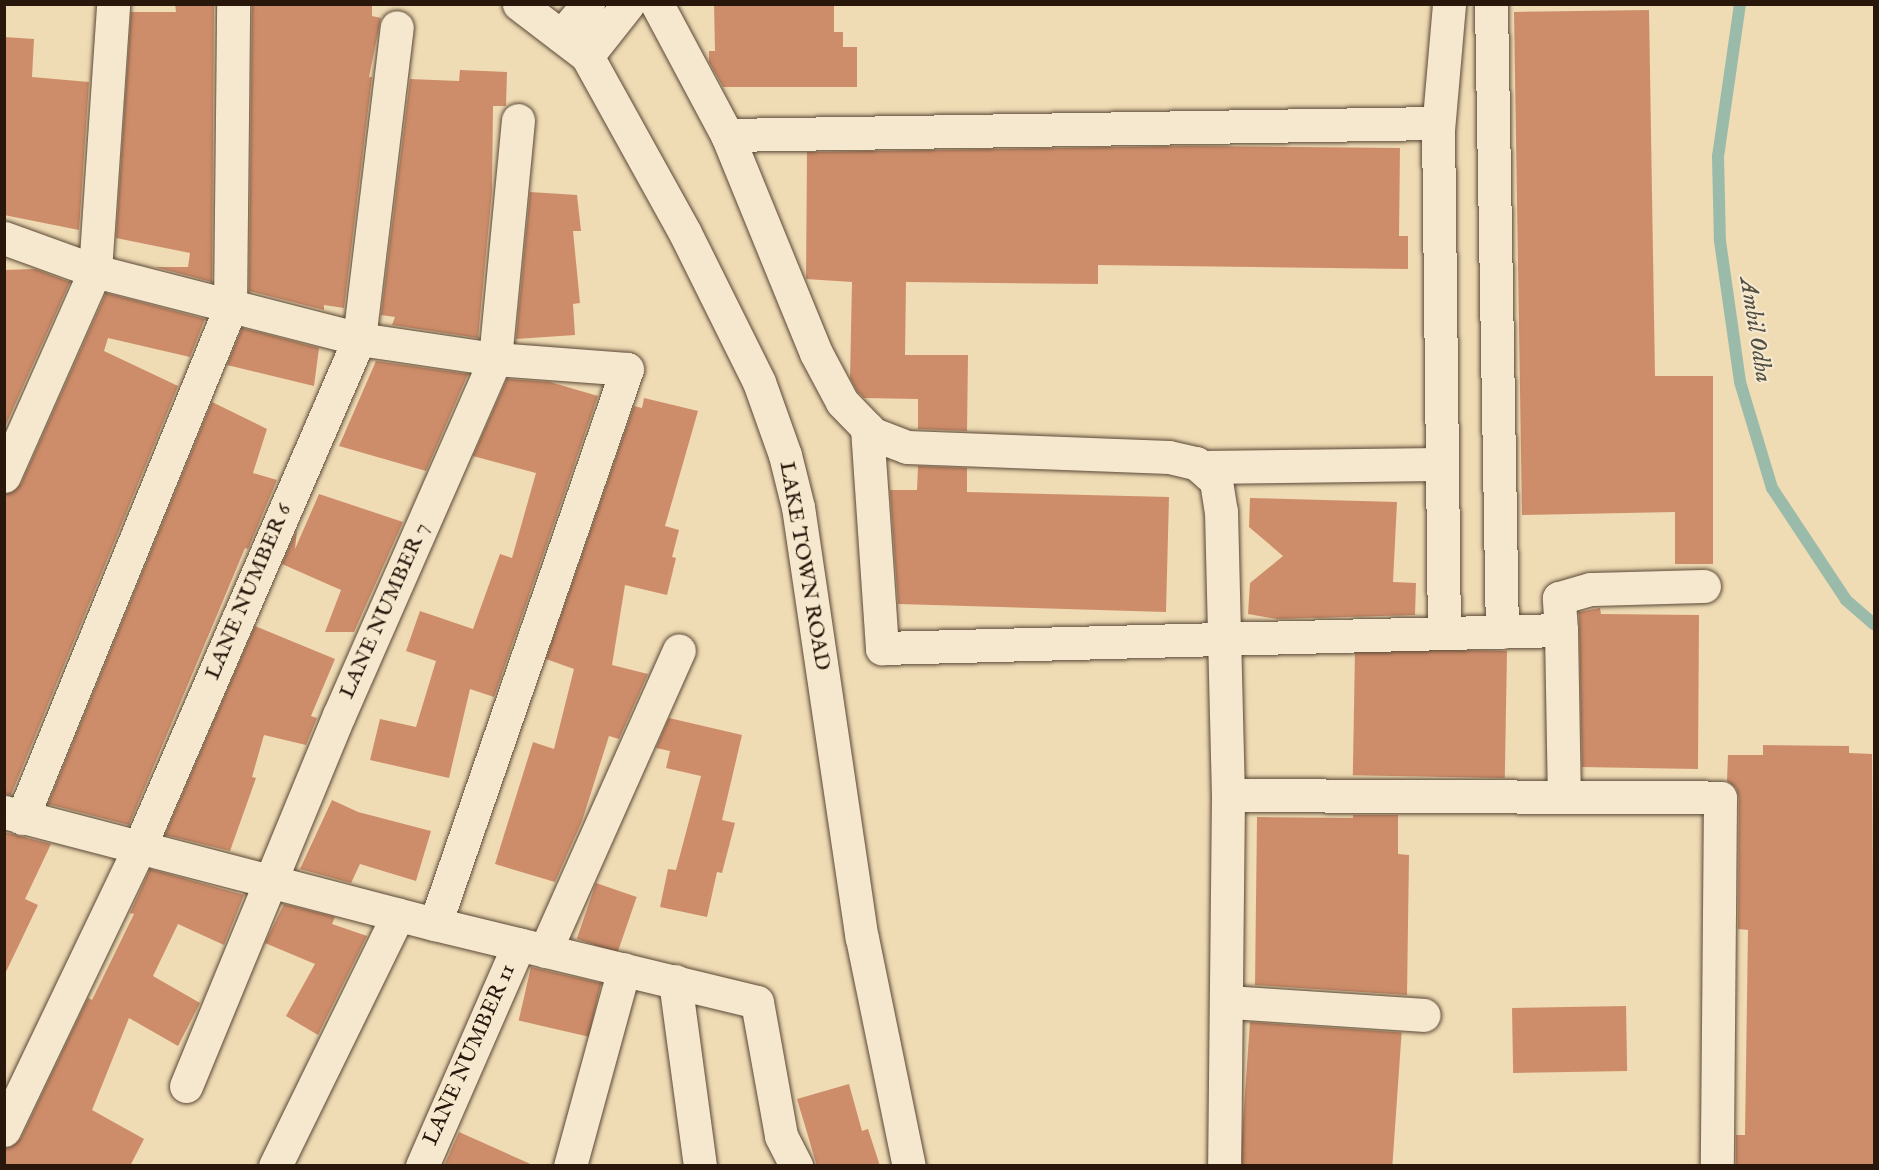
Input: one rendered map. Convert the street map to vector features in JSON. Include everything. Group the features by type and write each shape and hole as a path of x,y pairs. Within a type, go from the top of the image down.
{"street":[{"path":"4,476 95,271 113,4"},
{"path":"233,4 230,308 10,816 398,915 757,1002 780,1136 796,1166"},
{"name":"LAKE TOWN ROAD","path":"519,4 587,56 684,233 754,371 786,455 798,507 862,938 909,1166"},
{"path":"561,36 588,4"},
{"path":"587,56 628,4"},
{"path":"657,4 728,135 816,353 843,402 867,428 907,447 1168,457 1201,467 1441,464"},
{"path":"1438,130 1449,4"},
{"path":"1491,4 1502,632"},
{"name":"LANE NUMBER 6","path":"4,1130 139,848 359,339 398,27"},
{"name":"LANE NUMBER 7","path":"186,1086 270,881 495,358 519,120"},
{"path":"728,135 1438,123 1444,633"},
{"path":"4,238 95,271 230,308 359,339 495,358 627,369 435,924"},
{"path":"867,428 882,648 1561,630"},
{"path":"1201,467 1216,481 1221,511 1228,795 1229,1002 1224,1166"},
{"path":"1564,796 1559,598 1591,589 1704,586"},
{"name":"LANE NUMBER 11","path":"422,1166 679,650"},
{"path":"1228,795 1720,798 1717,1166"},
{"path":"275,1166 398,915"},
{"path":"570,1166 624,969"},
{"path":"675,981 700,1166"},
{"path":"1229,1002 1424,1015"}],"building":[{"path":"175,4 214,4 212,282 155,267 188,267 190,253 116,238 131,12 176,12"},
{"path":"252,4 372,4 372,16 381,18 369,77 372,77 344,308 324,305 324,310 249,291"},
{"path":"714,4 834,4 834,32 843,32 843,47 857,47 857,87 723,87 709,62 709,51 715,51"},
{"path":"1649,10 1655,376 1713,376 1713,564 1675,564 1675,512 1522,515 1514,12"},
{"path":"4,37 34,39 32,77 89,82 79,230 4,215"},
{"path":"460,70 507,72 506,106 493,106 492,191 478,338 392,325 395,317 381,315 410,79 459,81"},
{"path":"1189,146 1400,148 1399,236 1408,236 1408,269 1098,265 1098,284 906,282 905,355 968,355 967,431 918,429 918,399 864,398 857,391 850,378 852,282 806,279 807,152"},
{"path":"530,192 577,195 581,231 573,231 580,303 573,304 575,335 516,339"},
{"path":"35,269 70,282 4,429 4,270"},
{"path":"106,293 205,319 190,357 108,338 104,351 178,386 11,795 4,794 4,494 21,484"},
{"path":"242,328 319,348 314,386 227,365"},
{"path":"376,361 468,374 426,471 339,446"},
{"path":"507,379 550,382 598,396 494,697 470,689 449,778 370,760 380,719 416,727 436,661 406,651 420,611 473,629 500,554 512,558 536,473 473,456"},
{"path":"644,398 698,411 665,526 679,530 672,557 676,558 667,595 625,585 612,665 648,674 619,739 609,736 582,821 555,882 495,864 533,742 554,749 574,669 546,659 634,406 642,408"},
{"path":"212,402 267,429 253,473 277,480 248,549 245,548 129,825 48,804"},
{"path":"918,466 967,468 967,492 1169,497 1166,612 898,604 890,490 917,490"},
{"path":"319,494 403,522 354,632 325,632 341,590 282,564 297,530 295,549"},
{"path":"1250,498 1397,502 1393,582 1416,583 1415,615 1277,619 1248,614 1250,583 1283,556 1249,527"},
{"path":"1600,608 1601,614 1699,615 1698,769 1582,767 1579,612"},
{"path":"255,626 335,659 311,716 317,718 306,745 264,735 252,777 256,778 230,851 165,835"},
{"path":"1355,648 1507,651 1505,778 1353,775"},
{"path":"669,718 742,735 722,820 735,823 722,873 717,872 707,917 660,907 668,869 676,870 701,776 666,768 670,751 656,748"},
{"path":"1763,745 1849,746 1849,753 1872,754 1875,1166 1736,1166 1736,1135 1745,1135 1748,930 1738,929 1739,798 1736,788 1727,781 1728,755 1763,755"},
{"path":"332,800 358,812 431,831 416,881 360,864 351,883 300,869"},
{"path":"1353,815 1398,815 1398,854 1409,855 1407,995 1255,985 1257,817 1353,818"},
{"path":"4,832 51,844 25,899 38,905 4,976"},
{"path":"150,869 244,895 224,945 178,924 153,976 200,1003 178,1046 129,1018 92,1110 144,1139 130,1166 4,1166 4,1149 21,1138 88,998 92,1000 134,914 130,913"},
{"path":"596,883 637,897 617,953 577,939"},
{"path":"284,904 335,917 332,924 367,936 318,1035 286,1016 315,964 265,943"},
{"path":"531,967 601,983 589,1037 519,1021"},
{"path":"1626,1006 1627,1071 1513,1073 1512,1008"},
{"path":"1250,1022 1402,1033 1392,1166 1240,1166"},
{"path":"849,1084 862,1131 868,1129 880,1166 817,1166 797,1099"},
{"path":"459,1132 535,1166 444,1166"}],"waterway":[{"name":"Ambil Odha","path":"1740,4 1718,156 1720,241 1740,382 1772,488 1846,600 1874,624"}]}
